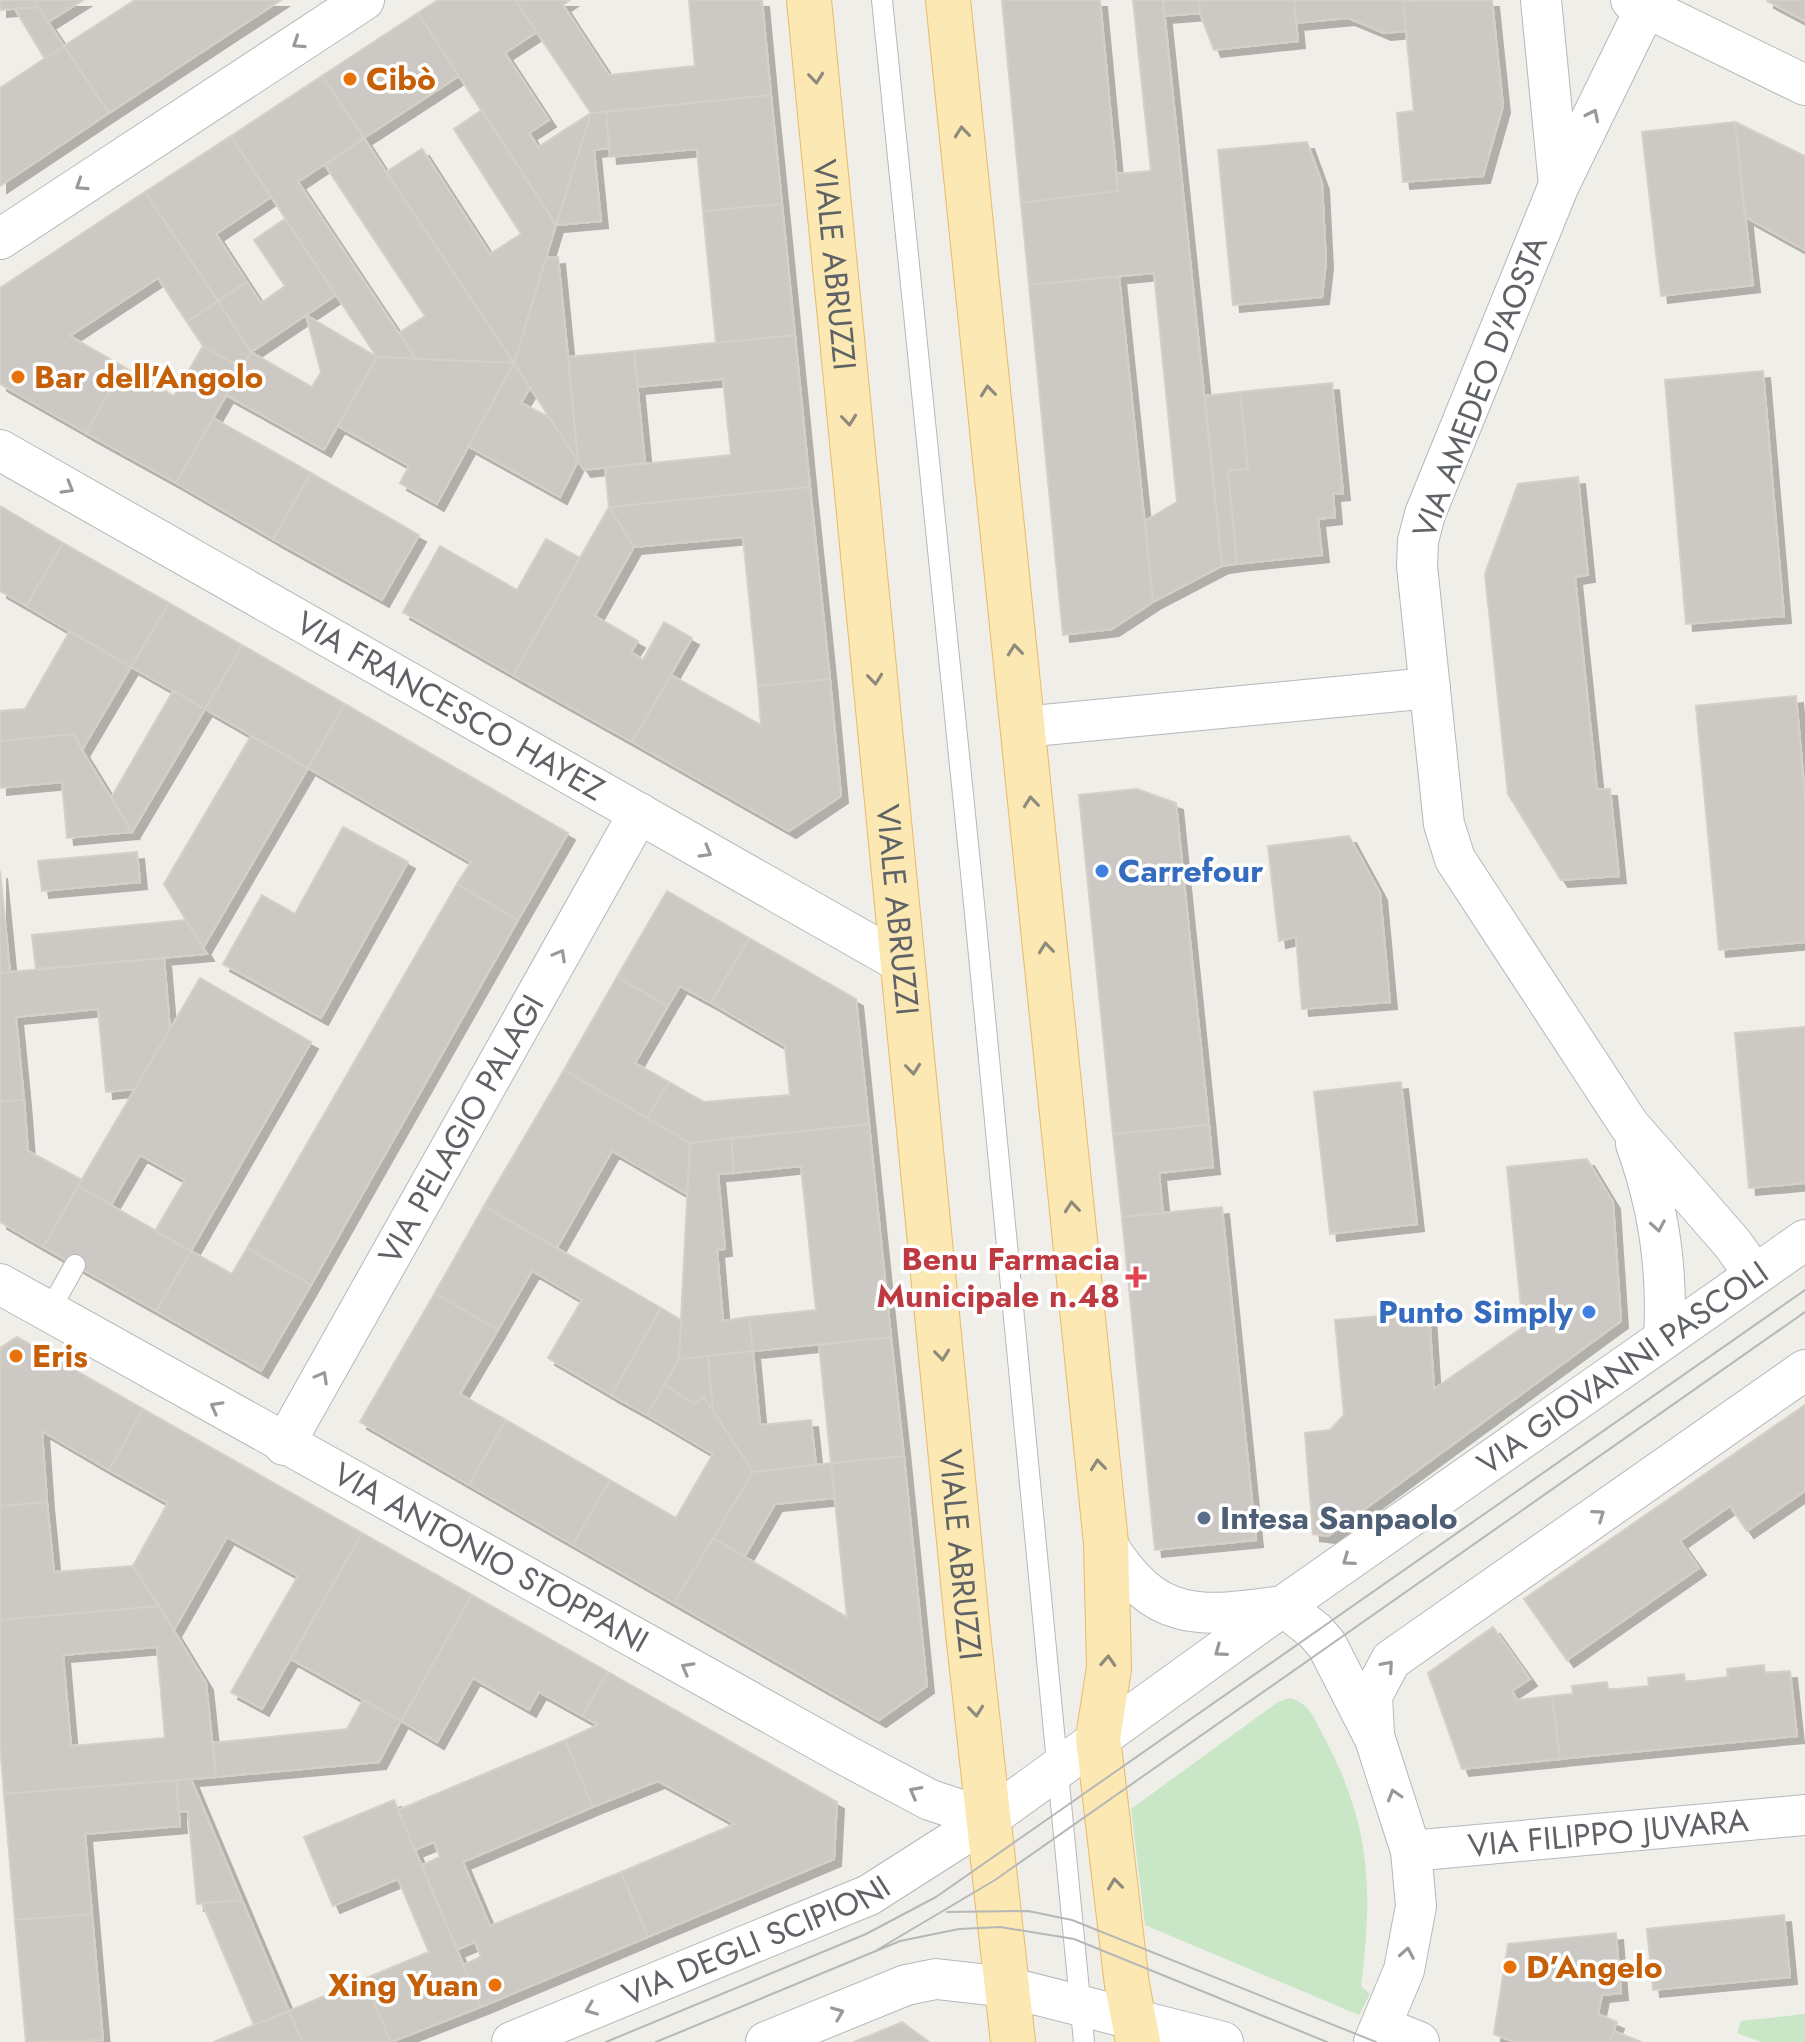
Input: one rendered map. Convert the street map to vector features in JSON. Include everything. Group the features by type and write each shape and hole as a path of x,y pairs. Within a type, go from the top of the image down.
{"main road":[{"name":"VIALE ABRUZZI","path":"809,0 902,963 1013,2042"},
{"path":"948,0 1106,1543 1109,1668 1098,1738 1135,2030"}],"street":[{"path":"0,239 364,0"},
{"name":"VIA AMEDEO D'AOSTA","path":"1541,0 1559,185"},
{"path":"1656,6 1805,85"},
{"name":"VIA AMEDEO D'AOSTA","path":"1656,6 1559,185 1425,514 1418,541 1444,824 1455,859 1629,1125 1732,1243 1755,1275"},
{"name":"VIA FRANCESCO HAYEZ","path":"0,450 902,963"},
{"path":"1023,727 1430,688"},
{"name":"VIA PELAGIO PALAGI","path":"284,1445 639,813"},
{"name":"VIA AMEDEO D'AOSTA","path":"1629,1125 1648,1178 1659,1234 1667,1289 1664,1338"},
{"name":"VIA GIOVANNI PASCOLI","path":"1098,1738 1805,1240"},
{"name":"VIA ANTONIO STOPPANI","path":"0,1284 284,1445 849,1757 930,1800 988,1819"},
{"path":"1375,1739 1372,1696 1391,1660 1805,1370"},
{"path":"1106,1543 1127,1577 1153,1598 1181,1611 1239,1612 1283,1606 1315,1631 1327,1645 1375,1739 1411,1851 1416,1906 1404,1970 1378,2034 1419,2042"},
{"name":"VIA DEGLI SCIPIONI","path":"512,2042 869,1895 988,1819 1098,1738"},
{"name":"VIA FILIPPO JUVARA","path":"1411,1851 1805,1815"},
{"path":"766,2042 906,1985 936,1979 1007,1987 1082,2024 1223,2042"}],"lane":[{"path":"882,0 972,883 1082,2024"},
{"path":"48,1313 75,1265"}],"green space":[{"path":"1290,1698 1303,1704 1319,1726 1352,1801 1360,1830 1367,1889 1361,1986 1370,1994 1359,2015 1145,1925 1131,1809 1278,1702"},
{"path":"1805,2014 1805,2042 1761,2042 1737,2033 1741,2021"}],"building":[{"path":"0,0 34,0 38,7 0,10"},
{"path":"34,0 83,0 48,22"},
{"path":"135,0 281,0 109,113 64,46"},
{"path":"438,0 515,0 537,32 505,53 549,120 529,133 538,147 591,113 556,225 418,13"},
{"path":"515,0 570,0 563,5 609,75 695,66 689,0 762,0 771,95 591,113"},
{"path":"1002,0 1100,0 1118,191 1021,203"},
{"path":"1133,0 1163,0 1222,566 1153,602 1145,521 1177,502 1154,273 1029,285 1021,203 1118,191 1116,174 1151,171"},
{"path":"1163,0 1199,0 1200,13 1164,16"},
{"path":"1199,0 1294,0 1298,41 1214,50 1200,13"},
{"path":"1294,0 1412,0 1403,1 1406,31 1384,33 1348,18 1296,23"},
{"path":"1492,0 1503,106 1483,176 1403,182 1397,113 1414,111 1403,1"},
{"path":"1767,0 1805,0 1805,21 1767,1"},
{"path":"38,7 64,46 45,59 15,9"},
{"path":"418,13 459,76 364,138 322,76"},
{"path":"64,46 109,113 0,186 0,88"},
{"path":"322,76 364,138 298,182 416,359 377,357 231,136"},
{"path":"771,95 782,204 703,211 697,149 610,157 606,112"},
{"path":"482,110 556,225 514,363 386,172 422,149 490,254 521,234 454,129"},
{"path":"606,112 610,148 594,150 601,221 556,225 591,113"},
{"path":"1735,122 1805,156 1805,250 1745,217"},
{"path":"1735,122 1753,285 1661,296 1642,132"},
{"path":"231,136 271,197 216,234 247,282 218,301 145,192"},
{"path":"364,138 514,363 416,359 399,333 425,316 325,165"},
{"path":"1307,142 1322,183 1326,262 1322,297 1233,305 1218,150"},
{"path":"145,192 218,301 187,322 158,278 70,336 124,367 86,433 0,384 0,288"},
{"path":"782,204 795,335 716,343 703,211"},
{"path":"285,219 336,295 251,352 218,301 247,282 261,303 285,286 254,240"},
{"path":"558,257 578,461 514,363 546,258"},
{"path":"1119,276 1153,602 1112,629 1063,635 1029,285"},
{"path":"218,301 251,352 242,368 203,346 187,322"},
{"path":"306,315 377,357 324,450 226,395 251,352 312,387 321,372"},
{"path":"795,335 810,487 609,507 605,468 731,455 723,379 638,387 634,351"},
{"path":"203,346 242,368 176,483 86,433 124,367 174,396"},
{"path":"634,351 645,463 584,470 578,461 568,357"},
{"path":"377,357 514,363 437,504 400,483 409,466 338,426"},
{"path":"514,363 530,388 521,403 549,417 578,461 560,497 468,446"},
{"path":"1763,371 1784,616 1686,624 1665,380"},
{"path":"1332,383 1343,493 1333,494 1335,517 1318,519 1322,555 1237,564 1228,471 1248,469 1240,392"},
{"path":"1240,392 1248,469 1228,471 1237,564 1222,566 1205,396"},
{"path":"213,418 311,473 273,539 176,483"},
{"path":"311,473 419,535 382,600 273,539"},
{"path":"1578,477 1588,575 1575,577 1597,789 1610,789 1619,876 1561,880 1508,794 1485,574 1518,484"},
{"path":"810,487 830,679 758,686 743,537 634,547 609,507"},
{"path":"0,506 63,543 26,606 0,591"},
{"path":"609,507 634,547 595,616 638,641 631,652 643,660 664,622 692,638 632,742 513,675"},
{"path":"546,539 580,558 513,675 403,612 440,546 517,590"},
{"path":"63,543 169,603 131,667 26,606"},
{"path":"169,603 242,645 205,709 131,667"},
{"path":"70,631 131,667 82,750 74,734 0,741 0,711 25,709"},
{"path":"242,645 345,704 308,768 205,709"},
{"path":"671,675 761,725 758,686 830,679 841,796 789,831 632,742"},
{"path":"173,691 205,709 132,832 111,798"},
{"path":"1796,696 1805,796 1805,942 1719,950 1696,706"},
{"path":"345,704 568,833 518,920 457,884 471,862 308,768"},
{"path":"74,734 132,832 67,838 62,782 0,788 0,741"},
{"path":"251,736 308,768 203,948 164,884"},
{"path":"1137,789 1176,803 1209,1125 1113,1134 1079,795"},
{"path":"343,827 408,862 321,1018 223,964 262,895 295,914"},
{"path":"1349,836 1380,893 1390,1002 1302,1009 1296,937 1279,941 1268,846"},
{"path":"137,852 140,882 42,891 38,861"},
{"path":"0,871 10,972 0,973"},
{"path":"457,884 518,920 311,1285 247,1248"},
{"path":"667,891 749,938 711,1003 680,986 668,1006 617,977"},
{"path":"186,920 207,954 36,969 32,935"},
{"path":"749,938 856,999 869,1124 690,1143 647,1118 669,1082 704,1102 790,1095 785,1046 711,1003"},
{"path":"164,958 170,1029 135,1089 106,1092 98,1009 16,1017 24,1099 0,1102 0,973"},
{"path":"617,977 668,1006 635,1063 669,1082 647,1118 564,1070"},
{"path":"200,978 311,1042 191,1251 155,1231 185,1180 140,1155 111,1205 78,1186"},
{"path":"1805,1027 1805,1183 1749,1188 1735,1033"},
{"path":"564,1070 690,1143 687,1194 612,1151 557,1248 484,1206"},
{"path":"1401,1082 1417,1224 1330,1234 1314,1092"},
{"path":"24,1099 28,1151 82,1180 43,1247 0,1222 0,1102"},
{"path":"869,1124 891,1337 753,1351 749,1317 816,1310 801,1166 734,1173 731,1138"},
{"path":"1209,1125 1213,1167 1159,1173 1163,1213 1122,1217 1113,1134"},
{"path":"731,1138 734,1173 718,1174 725,1249 717,1250 723,1321 749,1317 753,1351 679,1359 690,1143"},
{"path":"1587,1159 1613,1202 1621,1321 1328,1536 1313,1534 1305,1433 1330,1430 1344,1415 1335,1320 1429,1312 1434,1389 1523,1327 1507,1167"},
{"path":"78,1186 191,1251 156,1311 43,1247"},
{"path":"484,1206 661,1308 611,1395 548,1358 582,1300 532,1271 498,1330 435,1293"},
{"path":"1222,1207 1256,1540 1155,1550 1122,1217"},
{"path":"247,1248 311,1285 261,1371 156,1311 191,1251 232,1274"},
{"path":"435,1293 498,1330 460,1394 506,1420 469,1485 360,1422"},
{"path":"661,1308 681,1320 679,1359 647,1415 611,1395"},
{"path":"17,1337 143,1409 109,1470 42,1431 47,1502 0,1506 0,1348"},
{"path":"891,1337 904,1456 831,1463 819,1345"},
{"path":"753,1351 760,1425 811,1420 816,1465 753,1472 713,1411 708,1356"},
{"path":"708,1356 713,1411 704,1397 694,1404 665,1385 679,1359"},
{"path":"665,1385 694,1404 704,1397 753,1472 674,1603 573,1545 610,1480 676,1518 713,1454 647,1415"},
{"path":"1805,1405 1805,1491 1747,1531 1730,1506 1680,1541 1699,1568 1567,1660 1524,1599"},
{"path":"143,1409 362,1533 262,1709 231,1692 298,1576 227,1537 174,1630 133,1566 168,1503 109,1470"},
{"path":"506,1420 610,1480 573,1545 469,1485"},
{"path":"904,1456 927,1686 879,1720 674,1603 713,1538 847,1617 831,1463"},
{"path":"831,1463 835,1498 775,1504 745,1556 713,1538 753,1472"},
{"path":"47,1502 54,1572 133,1566 159,1606 0,1620 0,1506"},
{"path":"362,1533 472,1595 401,1721 291,1659"},
{"path":"472,1595 608,1672 582,1716 539,1692 529,1710 473,1678 437,1742 401,1721"},
{"path":"159,1606 206,1683 216,1777 4,1794 0,1743 0,1620","holes":["157,1647 165,1738 71,1746 63,1655"]},
{"path":"1493,1627 1530,1679 1512,1691 1517,1700 1552,1696 1560,1759 1462,1769 1428,1673"},
{"path":"1764,1665 1765,1673 1790,1671 1797,1736 1560,1759 1552,1696 1573,1694 1572,1686 1607,1682 1608,1690 1649,1686 1648,1678 1684,1674 1685,1682 1728,1677 1727,1669"},
{"path":"608,1672 837,1802 834,1859 648,1937 621,1872 735,1824 658,1781 593,1807 565,1740 598,1725 582,1716"},
{"path":"363,1700 401,1721 379,1762 216,1777 213,1743 347,1729"},
{"path":"565,1740 593,1807 463,1862 490,1926 621,1872 648,1937 481,2007 463,1965 481,1957 475,1942 457,1950 422,1865 440,1857 434,1842 415,1850 398,1810"},
{"path":"191,1779 242,1900 197,1904 188,1811 179,1812 176,1780"},
{"path":"176,1780 180,1826 85,1834 92,1914 15,1920 4,1794"},
{"path":"394,1800 481,2007 391,2042 364,1979 429,1952 398,1879 333,1906 304,1837"},
{"path":"242,1900 289,2011 254,2025 202,1903"},
{"path":"92,1914 103,2040 26,2042 15,1920"},
{"path":"1784,1915 1790,1977 1653,1990 1647,1929"},
{"path":"1616,1933 1621,1993 1602,1995 1598,2014 1617,2022 1609,2042 1514,2042 1494,2034 1508,1944"},
{"path":"364,1979 391,2042 302,2042 289,2011"},
{"path":"289,2011 302,2042 214,2042 254,2025"},
{"path":"902,2022 929,2042 854,2042 898,2024"},
{"path":"1614,2031 1641,2042 1609,2042"}],"tram line":[{"path":"606,2042 866,1934 936,1897 1805,1290"},
{"path":"877,1950 995,1880 1805,1312"},
{"path":"947,1912 1028,1911 1072,1920 1376,2042"},
{"path":"656,2042 900,1941 959,1929 1000,1927 1074,1939 1327,2042"}],"place":[{"name":"Cibò","path":"350,79"},
{"name":"Bar dell'Angolo","path":"18,377"},
{"name":"Carrefour","path":"1102,871"},
{"name":"Benu Farmacia Municipale n.48","path":"1136,1277"},
{"name":"Punto Simply","path":"1589,1312"},
{"name":"Eris","path":"16,1356"},
{"name":"Intesa Sanpaolo","path":"1204,1518"},
{"name":"D’Angelo","path":"1510,1967"},
{"name":"Xing Yuan","path":"495,1985"}]}
